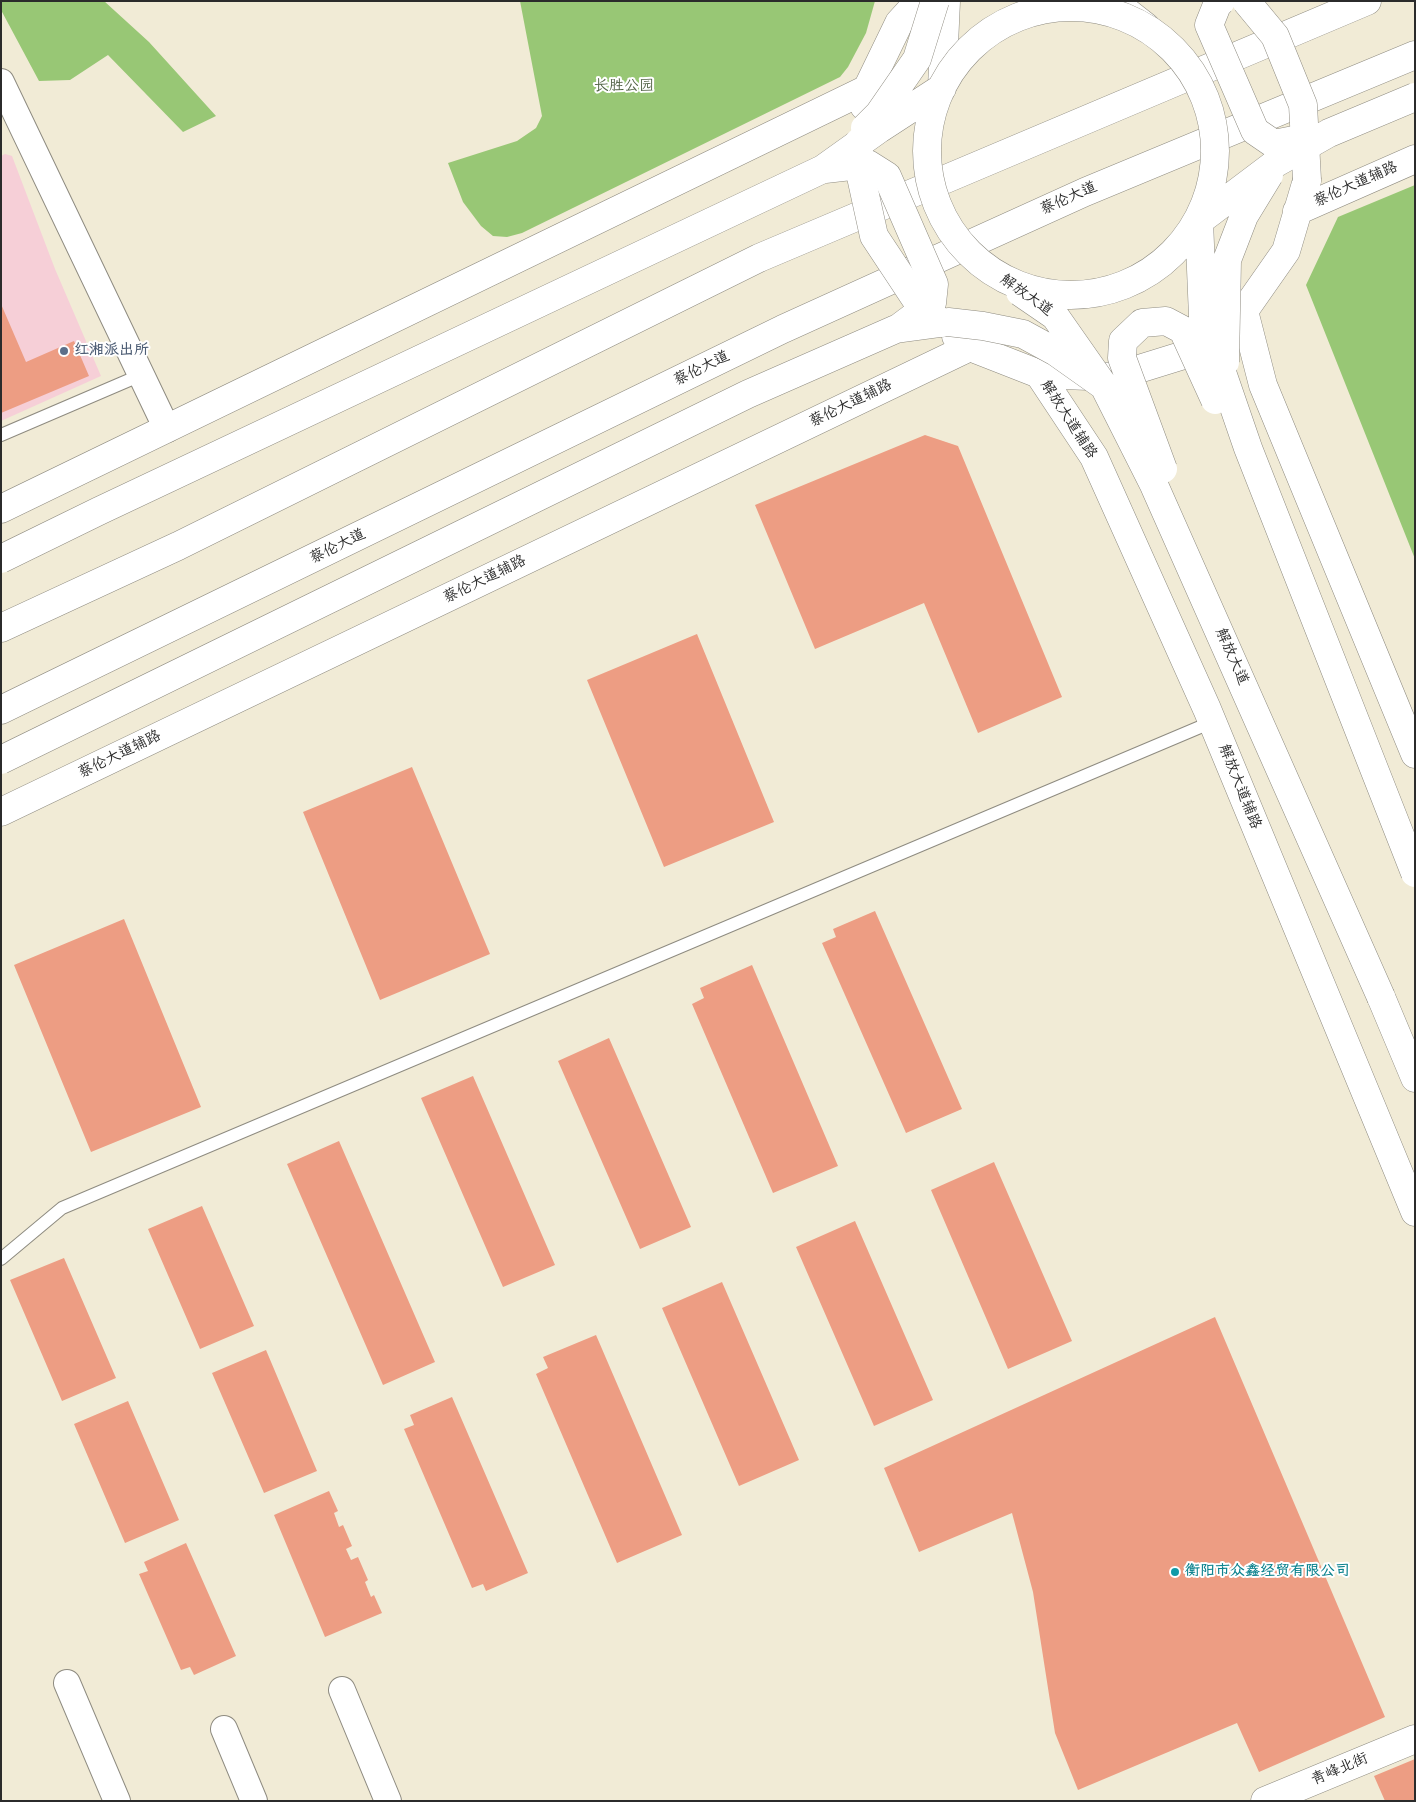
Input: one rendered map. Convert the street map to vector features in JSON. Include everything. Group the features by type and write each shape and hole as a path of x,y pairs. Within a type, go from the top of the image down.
{"main road":[{"path":"823,169 879,114 911,67 916,59 935,1"},
{"path":"942,88 946,1"},
{"path":"1113,1 1179,55 1203,91 1215,133 1214,177 1199,221 1203,317 1248,448 1415,873"},
{"path":"1221,1 1217,5 1209,25 1255,131 1274,144 1328,133"},
{"path":"912,4 899,22 867,89 859,128 858,163 874,236 917,301 970,348 1039,374 1113,377 1184,355 1244,312 1286,251 1307,180 1303,105 1275,36 1246,1"},
{"path":"1,628 178,546 759,258 1367,1"},
{"path":"1146,27 1106,10 1062,6 1020,15 982,37 952,68 934,107 926,154 936,201 958,242 994,274 1037,293 1084,296 1130,284 1170,259 1199,221 1276,163 1328,133 1415,98"},
{"name":"蔡伦大道","path":"1,710 783,329 1085,192 1415,55"},
{"path":"1,559 823,169 879,129 942,88"},
{"path":"1,509 867,89"},
{"name":"蔡伦大道辅路","path":"1298,211 1415,160"},
{"path":"1225,381 1228,260 1244,216 1276,163"},
{"path":"1,760 748,394 896,329 932,303 934,284 887,176 868,164 823,169"},
{"name":"解放大道","path":"994,274 1055,316 1104,386 1154,485 1381,997 1415,1078"},
{"path":"1244,312 1262,385 1415,754"},
{"path":"1233,663 1122,358 1123,340 1142,323 1166,321 1183,330 1318,626"},
{"path":"896,329 948,322 983,326 1023,334 1056,352 1104,386"},
{"name":"蔡伦大道辅路","path":"1,812 970,348"},
{"name":"解放大道辅路","path":"1039,374 1094,457 1212,722 1415,1212"},
{"name":"青峰北街","path":"1265,1801 1415,1739"}],"street":[{"path":"1,82 11,131 141,375 167,429"},
{"path":"66,1683 117,1801"},
{"path":"342,1690 388,1801"},
{"path":"224,1729 254,1801"}],"lane":[{"path":"1,435 141,375"},
{"path":"1,1258 62,1208 1212,722"}],"shaded area":[{"path":"5,154 12,156 55,269 101,376 1,421 1,156"}],"green space":[{"path":"1,1 104,1 149,42 216,116 183,132 108,55 70,80 39,81 1,10"},
{"name":"长胜公园","path":"520,1 875,1 866,33 848,67 840,77 522,233 507,237 493,236 481,226 463,202 448,163 517,141 536,128 542,116"},
{"path":"1415,185 1415,559 1306,285 1338,217"}],"building":[{"name":"红湘派出所","path":"1,304 26,362 74,341 89,376 1,413"},
{"path":"925,435 958,446 1062,697 978,733 924,603 815,649 755,505"},
{"path":"697,634 774,822 664,867 587,680"},
{"path":"412,767 490,954 380,1000 303,812"},
{"path":"875,911 962,1109 906,1133 822,943 836,937 833,929"},
{"path":"124,919 201,1107 91,1152 14,965"},
{"path":"752,965 838,1166 773,1193 692,1004 704,998 700,988"},
{"path":"609,1038 691,1227 640,1249 558,1061"},
{"path":"473,1076 555,1265 503,1287 421,1098"},
{"path":"339,1141 435,1362 383,1385 287,1164"},
{"path":"994,1162 1072,1341 1008,1369 931,1190"},
{"path":"202,1206 254,1326 200,1349 148,1229"},
{"path":"855,1221 933,1400 874,1426 796,1247"},
{"path":"64,1258 116,1378 62,1401 10,1280"},
{"path":"722,1282 799,1460 739,1486 662,1308"},
{"name":"衡阳市众鑫经贸有限公司","path":"1215,1317 1385,1717 1259,1772 1237,1723 1078,1790 1055,1733 1033,1592 1012,1513 919,1552 884,1468"},
{"path":"596,1335 682,1535 617,1563 536,1374 548,1368 543,1357"},
{"path":"266,1350 317,1471 264,1493 212,1373"},
{"path":"452,1397 528,1573 486,1591 483,1584 472,1588 404,1429 414,1425 410,1415"},
{"path":"128,1401 179,1520 125,1543 74,1424"},
{"path":"329,1491 338,1511 334,1513 339,1527 343,1525 352,1546 346,1549 351,1560 358,1557 368,1580 365,1582 371,1597 374,1595 382,1613 325,1637 274,1515"},
{"path":"186,1543 236,1656 194,1675 190,1667 181,1670 139,1574 148,1571 144,1562"},
{"path":"1415,1759 1415,1801 1385,1801 1374,1776"}],"place":[{"name":"红湘派出所","path":"64,351"},
{"name":"衡阳市众鑫经贸有限公司","path":"1175,1572"}]}
